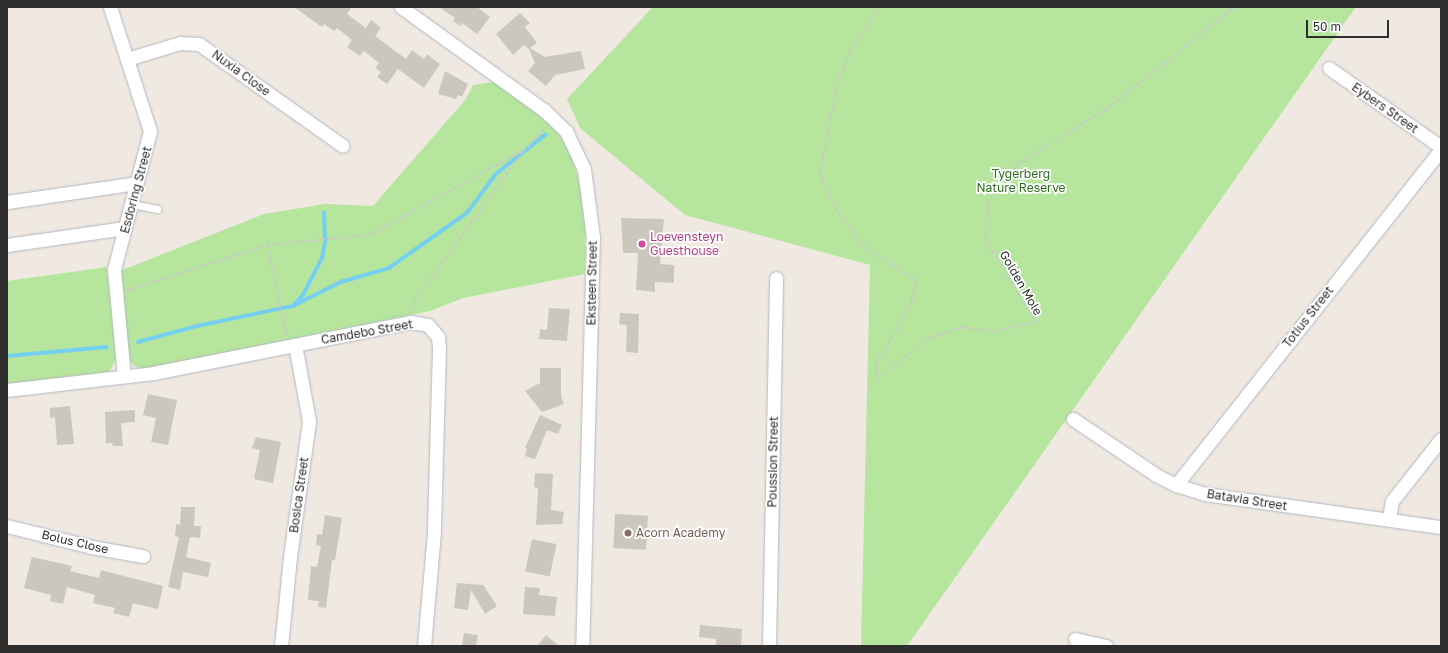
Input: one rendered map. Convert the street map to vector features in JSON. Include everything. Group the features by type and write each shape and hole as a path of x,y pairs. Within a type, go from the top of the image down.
{"street":[{"name":"Esdoring Street","path":"110,7 150,131 114,269 115,294 124,377"},
{"name":"Eksteen Street","path":"401,7 554,119 566,131 584,169 593,237 582,646"},
{"name":"Nuxia Close","path":"127,59 180,43 199,44 343,146"},
{"name":"Eybers Street","path":"1329,68 1441,149"},
{"name":"Totius Street","path":"1176,485 1441,149"},
{"path":"7,202 137,183"},
{"path":"7,245 125,228"},
{"name":"Poussion Street","path":"769,646 776,278"},
{"name":"Camdebo Street","path":"7,390 124,377 411,322 428,325 438,337 434,532 424,646"},
{"name":"Bosica Street","path":"281,646 290,556 309,421 292,346"},
{"name":"Batavia Street","path":"1073,418 1136,463 1176,485 1205,494 1441,527"},
{"path":"1389,519 1392,501 1441,439"},
{"name":"Bolus Close","path":"7,526 92,547 143,556"},
{"path":"1075,639 1106,646"}],"lane":[{"path":"132,204 158,209"}],"path":[{"name":"Golden Mole","path":"879,7 851,50 837,83 820,174 832,204 865,247 916,281 910,306 876,363 877,378 930,338 962,327 992,332 1036,322 986,241 988,202 1017,164 1105,110 1235,7"},
{"path":"411,322 415,300 524,150 554,119"},
{"path":"115,294 267,245 369,235 524,150"},
{"path":"267,245 292,346"}],"green space":[{"name":"Tygerberg Nature Reserve","path":"653,7 1356,7 907,646 861,646 870,265 685,215 580,128 567,99"},
{"path":"494,82 545,120 558,133 569,150 579,181 585,222 585,274 463,298 430,311 145,369 136,367 130,362 120,271 264,214 325,204 373,206 466,99 473,85"},
{"path":"107,267 116,358 111,369 108,372 7,385 7,281"}],"building":[{"path":"294,7 352,7 347,14 366,28 371,20 381,28 375,36 406,59 412,50 424,59 427,54 440,64 424,88 398,69 387,84 377,77 381,72 375,68 379,63 364,51 360,56 347,47 352,40 337,28 334,31 324,24 322,27"},
{"path":"439,7 477,7 490,17 477,34 462,23 460,26 453,21 455,18"},
{"path":"520,13 530,23 525,27 537,43 530,48 545,57 581,51 585,69 555,75 546,86 528,71 535,63 529,49 524,45 513,55 496,34"},
{"path":"445,71 468,84 462,97 458,95 456,99 438,94"},
{"path":"621,218 664,219 660,264 674,265 674,283 655,282 655,292 636,290 638,253 623,253"},
{"path":"549,308 570,309 567,341 539,339 540,329 547,330"},
{"path":"620,313 639,314 638,353 626,352 627,325 619,324"},
{"path":"540,368 561,368 561,396 564,404 542,412 525,391 540,383"},
{"path":"148,394 177,400 168,445 151,442 156,418 143,415"},
{"path":"70,406 74,444 57,445 55,417 50,418 50,408"},
{"path":"135,410 135,422 121,423 123,446 113,446 112,443 106,443 105,412"},
{"path":"540,415 562,425 558,434 547,430 535,459 525,456 527,449 525,448"},
{"path":"256,437 281,442 273,483 254,479 260,450 252,448"},
{"path":"535,473 553,474 551,510 564,512 562,524 536,525 538,488 534,487"},
{"path":"181,507 195,507 194,526 201,526 200,538 190,537 186,557 211,563 208,577 183,572 180,590 168,587 179,537 175,536 176,524 180,525"},
{"name":"Acorn Academy","path":"615,514 648,516 646,550 613,548"},
{"path":"325,515 342,518 335,560 332,560 326,608 318,607 319,601 308,600 311,566 317,567 321,546 316,545 317,534 322,535"},
{"path":"532,539 556,544 550,576 525,571"},
{"path":"32,557 72,566 70,571 99,578 101,570 163,586 158,609 133,603 129,617 113,613 115,608 93,603 95,595 67,587 63,604 50,601 51,595 24,588"},
{"path":"457,583 483,585 497,606 485,614 471,590 468,610 454,608"},
{"path":"525,587 540,588 539,595 557,597 555,616 523,614"},
{"path":"700,625 742,629 741,646 716,646 716,639 699,637"},
{"path":"464,633 478,635 476,646 462,646"},
{"path":"546,635 559,646 537,646"}],"waterway":[{"path":"138,342 197,326 293,306 341,282 389,268 467,213 496,174 545,135"},
{"path":"294,305 303,295 322,258 325,243 324,213"},
{"path":"7,356 107,347"}],"place":[{"name":"Loevensteyn Guesthouse","path":"642,244"},
{"name":"Acorn Academy","path":"628,533"}]}
